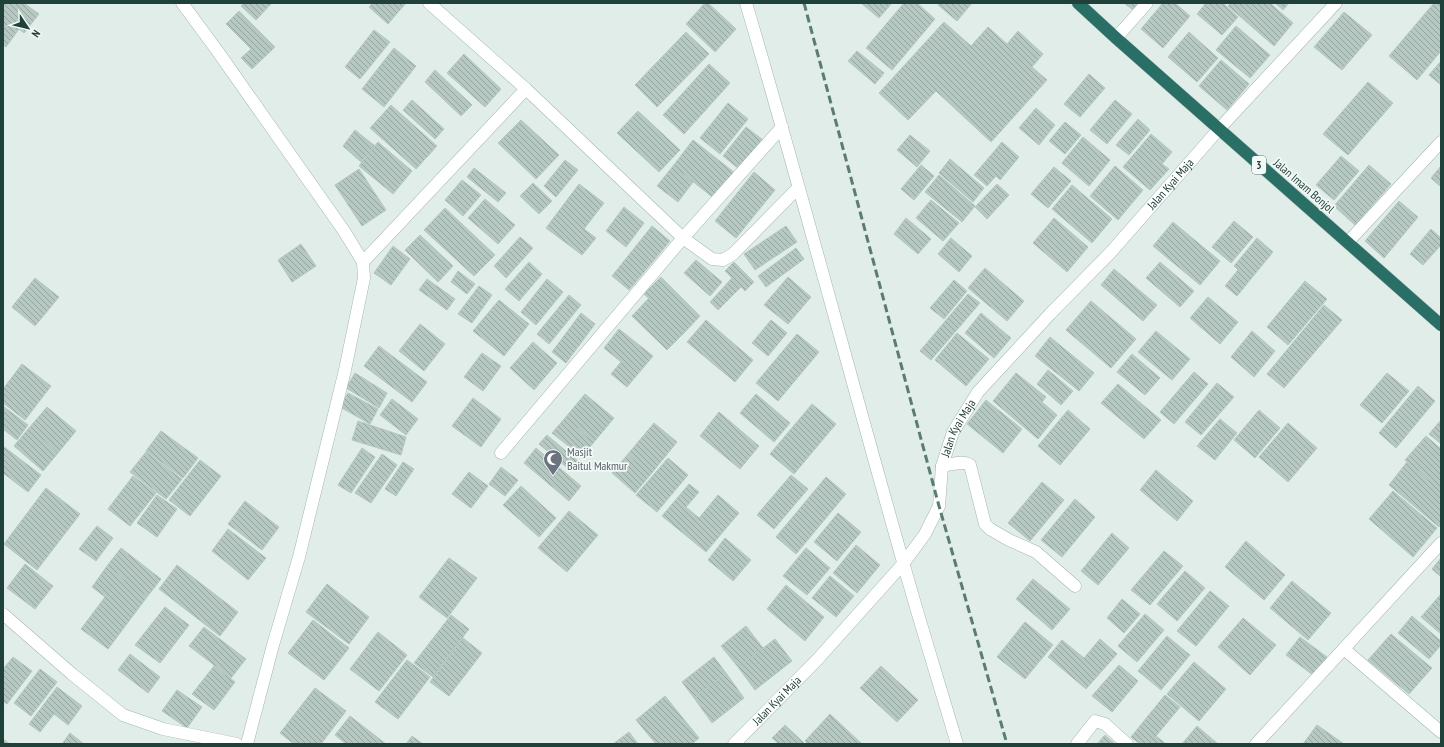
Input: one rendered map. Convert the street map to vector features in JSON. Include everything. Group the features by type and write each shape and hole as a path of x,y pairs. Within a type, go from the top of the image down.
{"highway":[{"name":"Jalan Imam Bonjol","path":"1078,3 1441,325"}],"street":[{"path":"182,3 216,48 344,231 363,262 364,278 345,370 299,557 273,645 247,744"},
{"path":"429,3 526,89 683,238 712,259 723,260 733,254 798,188"},
{"path":"746,3 837,321 903,564 957,744"},
{"path":"1116,38 1147,3"},
{"name":"Jalan Kyai Maja","path":"734,744 816,661 903,564 925,534 938,506 942,466 953,432 978,392 1050,314 1111,252 1219,129 1336,3"},
{"path":"363,262 526,89"},
{"path":"501,453 683,238 782,127"},
{"path":"1348,242 1441,142"},
{"path":"942,466 964,462 968,463 985,524 990,529 1009,540 1036,552 1075,586"},
{"path":"1256,744 1441,542"},
{"path":"3,614 72,674 123,715 163,729 231,742"},
{"path":"1344,649 1441,732"},
{"path":"1077,744 1095,721 1105,724 1128,744"}],"building":[{"path":"3,3 24,3 39,14 24,33 19,29 6,47 3,45"},
{"path":"244,3 271,4 256,20 241,6"},
{"path":"373,3 406,3 388,24 369,7"},
{"path":"705,3 708,3 736,29 715,52 686,24"},
{"path":"861,3 892,3 879,18"},
{"path":"904,3 917,3 935,19 892,70 866,48"},
{"path":"940,3 972,3 957,21 938,5"},
{"path":"1124,3 1139,3 1133,10"},
{"path":"1163,3 1175,3 1190,16 1163,48 1141,29"},
{"path":"1206,3 1223,3 1238,17 1222,35 1197,14"},
{"path":"1231,3 1270,3 1293,23 1274,46 1228,6"},
{"path":"1275,3 1289,3 1283,10"},
{"path":"1434,3 1441,3 1441,51 1417,80 1389,56"},
{"path":"239,11 275,47 252,69 241,58 251,49 226,24"},
{"path":"1344,12 1372,35 1342,70 1314,47"},
{"path":"944,22 971,46 988,27 1007,44 1018,31 1043,54 1032,67 1047,80 991,142 936,91 908,120 879,93"},
{"path":"1236,26 1270,55 1250,78 1216,50"},
{"path":"374,30 390,42 360,79 345,67"},
{"path":"686,32 709,54 657,107 635,85"},
{"path":"1189,32 1218,58 1197,82 1168,57"},
{"path":"394,48 416,66 384,107 362,89"},
{"path":"857,51 884,73 875,84 848,61"},
{"path":"464,54 501,89 485,107 447,73"},
{"path":"1221,60 1249,84 1227,110 1199,86"},
{"path":"1441,61 1441,85 1429,75"},
{"path":"709,64 730,83 684,134 663,115"},
{"path":"435,70 472,105 461,116 425,82"},
{"path":"1089,74 1105,88 1080,117 1064,104"},
{"path":"1368,82 1393,103 1373,126 1348,105"},
{"path":"412,100 444,129 435,139 403,110"},
{"path":"1115,100 1132,114 1107,144 1090,130"},
{"path":"728,103 748,119 720,154 700,138"},
{"path":"391,105 437,146 416,169 370,128"},
{"path":"1348,105 1373,126 1348,155 1323,134"},
{"path":"1036,108 1055,125 1039,145 1019,128"},
{"path":"638,111 680,150 659,172 617,133"},
{"path":"1138,119 1150,130 1129,155 1116,145"},
{"path":"521,120 559,155 536,179 498,143"},
{"path":"1065,122 1081,135 1065,154 1049,141"},
{"path":"746,127 763,140 739,169 723,156"},
{"path":"355,130 375,146 361,162 343,146"},
{"path":"1151,134 1172,152 1162,164 1169,169 1150,190 1123,167"},
{"path":"910,135 930,151 917,167 897,150"},
{"path":"1083,137 1110,160 1089,186 1062,163"},
{"path":"693,140 735,173 715,199 673,166"},
{"path":"378,142 412,171 393,194 359,166"},
{"path":"1002,142 1019,157 1000,180 996,176 987,186 974,175"},
{"path":"1341,156 1359,171 1334,200 1316,185"},
{"path":"950,159 984,188 973,202 939,173"},
{"path":"565,160 578,170 556,197 544,186"},
{"path":"921,165 934,176 914,200 901,189"},
{"path":"1369,165 1391,184 1355,225 1334,206"},
{"path":"673,166 693,182 678,202 657,186"},
{"path":"1115,166 1143,190 1118,220 1090,196"},
{"path":"1441,166 1441,187 1431,178"},
{"path":"1054,167 1071,181 1048,208 1031,194"},
{"path":"474,168 506,193 498,202 467,177"},
{"path":"359,169 386,210 362,226 335,185"},
{"path":"754,172 775,190 736,238 715,221"},
{"path":"939,175 975,206 962,222 925,192"},
{"path":"462,180 481,195 463,216 445,200"},
{"path":"533,183 552,201 539,214 520,196"},
{"path":"579,184 604,203 584,229 596,238 582,255 546,228"},
{"path":"997,184 1009,195 987,219 975,207"},
{"path":"1072,185 1112,219 1092,243 1052,209"},
{"path":"485,199 515,225 498,244 468,218"},
{"path":"931,200 959,223 943,241 916,218"},
{"path":"1399,201 1418,217 1384,258 1365,241"},
{"path":"624,207 644,223 626,247 606,231"},
{"path":"445,208 495,255 474,276 424,230"},
{"path":"906,218 931,239 918,254 894,234"},
{"path":"1054,218 1088,247 1067,272 1033,243"},
{"path":"1234,221 1253,237 1231,263 1212,247"},
{"path":"1173,222 1220,261 1200,285 1153,246"},
{"path":"652,226 670,241 629,290 612,276"},
{"path":"786,226 797,242 755,270 744,254"},
{"path":"1431,229 1441,238 1441,245 1423,265 1410,254"},
{"path":"420,235 453,266 438,282 405,250"},
{"path":"520,237 533,248 506,278 494,266"},
{"path":"951,238 972,256 959,272 938,254"},
{"path":"1257,238 1273,252 1237,296 1225,286 1238,270 1234,266"},
{"path":"301,244 316,266 292,282 278,260"},
{"path":"393,246 410,259 391,285 374,273"},
{"path":"796,248 804,259 766,287 758,276"},
{"path":"696,260 722,282 710,296 684,273"},
{"path":"529,262 542,274 519,301 505,289"},
{"path":"734,262 754,282 745,291 741,287 718,310 710,302 732,278 725,271"},
{"path":"1160,262 1194,291 1180,307 1146,278"},
{"path":"985,268 1024,301 1007,321 968,288"},
{"path":"1114,269 1157,305 1143,321 1101,285"},
{"path":"458,271 475,284 467,294 451,282"},
{"path":"661,277 700,316 684,333 644,294"},
{"path":"788,277 811,297 788,324 764,305"},
{"path":"35,278 59,297 35,326 12,307"},
{"path":"427,279 455,299 447,310 419,290"},
{"path":"547,279 563,292 536,325 521,312"},
{"path":"954,280 967,291 944,319 930,308"},
{"path":"1305,281 1327,299 1288,345 1267,327"},
{"path":"479,286 492,295 472,323 458,314"},
{"path":"968,294 980,303 931,360 920,351"},
{"path":"569,295 581,305 549,344 537,334"},
{"path":"1208,297 1238,322 1220,344 1190,318"},
{"path":"649,298 684,333 667,350 632,316"},
{"path":"499,300 529,324 504,356 473,331"},
{"path":"1091,301 1136,339 1111,368 1066,330"},
{"path":"1324,305 1342,320 1284,388 1267,374"},
{"path":"581,313 595,324 566,363 552,352"},
{"path":"981,313 1011,338 994,358 965,333"},
{"path":"706,320 753,360 735,382 687,342"},
{"path":"771,320 787,333 768,356 752,343"},
{"path":"420,324 445,344 424,371 399,351"},
{"path":"619,329 653,356 627,387 611,374 621,362 604,348"},
{"path":"1156,331 1190,359 1172,380 1138,352"},
{"path":"1252,331 1275,351 1254,377 1231,357"},
{"path":"957,333 989,359 966,386 935,360"},
{"path":"797,334 819,352 778,401 756,383"},
{"path":"1050,337 1094,373 1079,391 1035,356"},
{"path":"533,342 557,363 534,390 510,368"},
{"path":"379,346 427,382 412,402 364,366"},
{"path":"482,353 501,366 483,391 464,377"},
{"path":"1132,354 1160,378 1145,395 1117,372"},
{"path":"22,364 51,386 25,420 3,403 3,389"},
{"path":"1048,370 1073,391 1061,405 1037,384"},
{"path":"1194,372 1208,384 1174,424 1160,412"},
{"path":"355,373 387,393 379,408 346,388"},
{"path":"1016,373 1046,397 1042,402 1057,415 1038,439 993,401"},
{"path":"1387,373 1409,391 1382,423 1360,405"},
{"path":"1217,383 1234,397 1201,435 1185,422"},
{"path":"1118,384 1161,420 1144,439 1101,403"},
{"path":"1418,386 1435,401 1396,448 1379,433"},
{"path":"348,393 378,409 370,424 340,407"},
{"path":"585,394 614,418 594,442 565,418"},
{"path":"756,394 790,423 774,442 740,413"},
{"path":"473,398 501,419 481,447 452,426"},
{"path":"392,399 418,419 406,435 380,415"},
{"path":"986,400 1022,429 1003,453 967,424"},
{"path":"812,404 836,424 794,474 770,454"},
{"path":"3,406 28,425 17,440 3,429"},
{"path":"47,407 76,431 58,453 29,428"},
{"path":"1068,410 1090,429 1060,465 1038,446"},
{"path":"1259,410 1280,428 1255,458 1234,440"},
{"path":"719,412 759,446 740,469 700,436"},
{"path":"565,418 594,442 582,457 552,433"},
{"path":"1220,419 1237,433 1215,460 1197,446"},
{"path":"1441,420 1441,444 1429,434"},
{"path":"358,421 406,437 401,455 352,440"},
{"path":"654,423 677,442 651,474 628,454"},
{"path":"1288,423 1317,448 1288,482 1259,457"},
{"path":"29,428 58,453 43,471 14,446"},
{"path":"161,431 198,458 183,478 146,451"},
{"path":"547,435 579,462 571,471 539,444"},
{"path":"1426,436 1441,449 1441,490 1405,460"},
{"path":"3,446 41,475 28,492 3,473"},
{"path":"362,448 375,457 351,493 338,485"},
{"path":"536,448 581,486 569,501 524,463"},
{"path":"146,452 182,479 166,499 130,472"},
{"path":"382,454 397,465 371,503 355,493"},
{"path":"628,454 651,474 635,493 612,473"},
{"path":"668,458 688,475 657,512 636,495"},
{"path":"200,460 221,476 190,516 169,500"},
{"path":"403,462 414,469 396,496 385,489"},
{"path":"1407,462 1441,490 1441,524 1439,527 1389,485"},
{"path":"501,467 518,480 505,496 489,484"},
{"path":"1156,470 1193,501 1177,521 1140,490"},
{"path":"469,472 488,486 471,508 452,494"},
{"path":"791,475 808,489 774,529 757,515"},
{"path":"133,476 156,493 130,526 108,509"},
{"path":"826,477 846,494 796,554 776,537"},
{"path":"1042,482 1064,500 1030,541 1008,523"},
{"path":"689,484 699,492 686,507 699,518 718,495 739,513 706,552 662,516"},
{"path":"521,486 556,518 539,537 503,505"},
{"path":"46,488 80,514 37,570 4,544"},
{"path":"1393,491 1437,528 1413,557 1369,519"},
{"path":"157,495 177,509 157,537 137,523"},
{"path":"1075,499 1095,517 1062,557 1041,540"},
{"path":"245,501 279,527 262,550 228,524"},
{"path":"569,511 598,535 567,572 538,548"},
{"path":"838,513 861,532 837,561 814,542"},
{"path":"97,526 113,538 96,561 79,549"},
{"path":"228,529 266,558 248,580 212,551"},
{"path":"1112,533 1129,548 1098,585 1081,571"},
{"path":"725,538 751,560 733,581 708,560"},
{"path":"1246,541 1285,575 1264,600 1225,567"},
{"path":"856,545 880,565 857,593 833,573"},
{"path":"121,548 161,579 147,597 107,566"},
{"path":"806,548 830,568 807,595 783,576"},
{"path":"1164,551 1183,566 1150,605 1131,590"},
{"path":"449,558 477,578 447,618 419,597"},
{"path":"1441,558 1441,577 1432,569"},
{"path":"25,564 53,586 35,609 7,588"},
{"path":"177,565 238,612 220,636 159,589"},
{"path":"107,566 147,597 108,649 81,629 105,597 92,587"},
{"path":"1185,571 1205,588 1177,621 1157,604"},
{"path":"830,576 854,596 836,617 812,598"},
{"path":"1033,579 1070,609 1052,630 1016,599"},
{"path":"1292,581 1331,613 1308,640 1270,608"},
{"path":"327,584 369,617 349,644 306,612"},
{"path":"786,585 824,617 805,641 767,609"},
{"path":"1210,591 1229,606 1196,646 1177,631"},
{"path":"1441,594 1441,634 1421,617"},
{"path":"1122,599 1140,614 1124,633 1107,618"},
{"path":"165,607 189,625 160,663 135,645"},
{"path":"1145,614 1164,630 1137,662 1118,646"},
{"path":"451,615 469,629 433,677 414,663"},
{"path":"1412,616 1441,641 1441,645 1429,659 1398,633"},
{"path":"1243,618 1276,645 1250,675 1218,647"},
{"path":"313,620 349,648 324,680 288,653"},
{"path":"1025,622 1053,645 1025,679 997,657"},
{"path":"746,626 763,648 738,667 721,646"},
{"path":"204,627 246,659 231,678 189,646"},
{"path":"378,632 407,655 379,691 350,669"},
{"path":"1391,634 1432,668 1409,694 1368,660"},
{"path":"1167,636 1190,655 1161,690 1138,671"},
{"path":"1300,637 1327,657 1313,675 1286,655"},
{"path":"463,638 482,653 449,696 430,682"},
{"path":"775,639 792,661 755,690 738,667"},
{"path":"1100,639 1117,654 1086,689 1048,657 1062,640 1084,658"},
{"path":"130,654 160,677 148,693 118,670"},
{"path":"13,657 32,671 7,704 3,701 3,669"},
{"path":"714,657 726,673 694,698 682,682"},
{"path":"407,660 430,677 398,719 375,702"},
{"path":"1194,662 1226,689 1199,721 1167,694"},
{"path":"1119,665 1138,681 1112,712 1092,696"},
{"path":"214,666 235,682 214,710 192,694"},
{"path":"881,666 918,700 897,722 860,688"},
{"path":"40,669 57,682 31,716 14,703"},
{"path":"726,673 744,698 712,723 694,698"},
{"path":"57,687 82,706 68,725 54,714 40,732 29,724"},
{"path":"315,688 346,711 321,744 294,744 280,733"},
{"path":"177,690 202,707 187,728 162,711"},
{"path":"1165,695 1180,707 1156,736 1166,744 1140,744 1131,737"},
{"path":"665,696 699,738 692,744 656,744 636,720"},
{"path":"830,714 862,744 808,744 805,741"},
{"path":"350,716 386,744 346,744 335,735"},
{"path":"785,725 805,744 779,744 772,738"},
{"path":"1317,725 1344,744 1303,744"},
{"path":"1197,726 1218,744 1182,744"},
{"path":"629,732 638,744 613,744"},
{"path":"70,733 84,744 62,744"},
{"path":"1105,735 1115,744 1097,744"},
{"path":"412,736 423,744 406,744"},
{"path":"3,739 10,744 3,744"}],"railway":[{"path":"804,3 939,506 1007,744"}],"place":[{"name":"Masjit Baitul Makmur","path":"553,476"}]}
